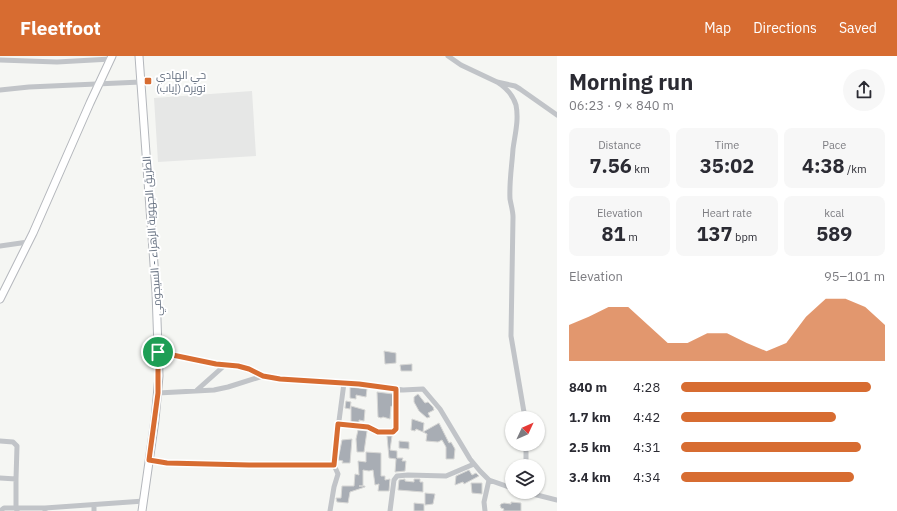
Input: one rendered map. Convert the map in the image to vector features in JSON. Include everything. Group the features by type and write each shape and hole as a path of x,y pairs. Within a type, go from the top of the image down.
{"main road":[{"name":"الطريق الجهوية الزهراء - السيجومي","path":"139,56 156,292 158,352 158,393 142,511"},
{"path":"0,299 28,242 112,57"}],"street":[{"path":"448,56 461,65 502,85 512,96 516,105 517,125 510,198 513,217 511,336 524,411"},
{"path":"0,60 57,62 90,61 112,57"},
{"path":"0,90 29,87 141,82"},
{"path":"497,82 515,86 557,115"},
{"path":"0,246 28,242"},
{"path":"158,352 238,366 249,369 263,376 280,379 359,384 404,390 423,389 427,392 449,422 474,464 490,480 505,485"},
{"path":"197,390 226,365"},
{"path":"158,393 214,390 263,376"},
{"path":"330,511 338,474 334,465 344,383"},
{"path":"338,424 368,427 378,432 393,432 396,428 396,389"},
{"path":"0,441 13,442 17,446 17,509"},
{"path":"149,460 167,463 226,465 334,465"},
{"path":"390,511 394,480 396,476 446,476 474,464"},
{"path":"0,478 16,479"},
{"path":"485,511 484,502 490,480"},
{"path":"545,497 557,500"},
{"path":"0,511 4,508 45,510 144,501"},
{"path":"94,505 94,511"}],"shaded area":[{"path":"252,91 256,156 158,162 154,98"}],"building":[{"path":"384,351 396,353 396,363 385,364"},
{"path":"412,364 412,371 401,371 400,365"},
{"path":"350,387 367,389 366,397 356,395 356,399 350,398"},
{"path":"377,392 393,394 393,407 391,406 390,419 378,417"},
{"path":"418,394 425,403 428,402 433,407 434,410 428,413 430,417 427,418 419,411 414,402 414,397"},
{"path":"346,401 351,402 350,409 345,408"},
{"path":"351,406 365,410 364,421 359,420 359,422 351,422"},
{"path":"412,419 424,423 423,432 416,429 415,431 411,430"},
{"path":"439,423 449,443 451,442 455,449 454,459 446,459 446,447 442,440 438,442 426,441 427,434 423,432"},
{"path":"358,430 367,431 364,452 357,452 356,439"},
{"path":"387,436 392,436 390,450 397,451 397,458 403,458 402,461 406,461 405,471 395,472 396,459 389,458"},
{"path":"352,439 350,463 342,463 343,461 338,460 342,440"},
{"path":"399,441 409,442 409,449 399,448"},
{"path":"366,452 381,453 381,476 385,476 385,480 390,479 389,491 378,491 379,484 375,485 373,470 363,470 363,486 365,487 350,492 348,503 337,502 336,498 341,498 342,486 354,486 355,474 359,475 358,461 366,462"},
{"path":"469,470 472,475 476,473 479,476 464,484 463,482 455,485 456,476"},
{"path":"405,479 405,481 414,482 414,479 420,479 420,482 423,482 423,492 398,490 399,480"},
{"path":"471,483 482,483 482,494 472,493"},
{"path":"425,493 435,494 433,504 425,505"},
{"path":"511,502 521,503 521,511 503,511 504,509 501,508 500,505 504,503 511,504"},
{"path":"414,503 424,504 424,511 414,511"}],"place":[{"name":"حي الهادي نويرة (إياب)","path":"148,81"}],"route":[{"path":"158,352 204,360 216,364 238,366 249,369 263,376 280,379 359,384 396,389 396,429 393,432 378,432 364,426 338,424 334,465 167,463 149,460 158,393 158,352"}]}
